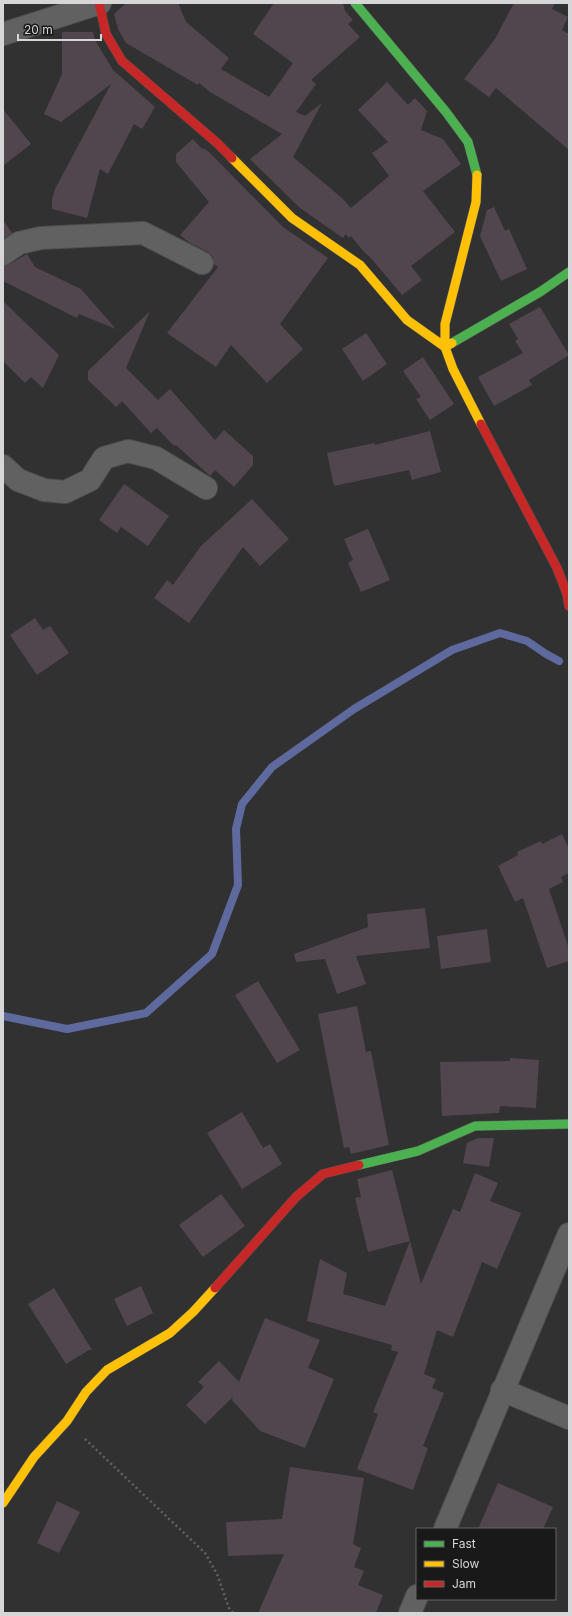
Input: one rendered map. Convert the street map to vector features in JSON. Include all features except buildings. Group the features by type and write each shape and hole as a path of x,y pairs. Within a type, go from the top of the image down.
{"street":[{"path":"3,34 99,3 106,34 122,60 146,84 217,143 292,218 360,265 407,320 445,348"},
{"path":"355,3 446,112 468,142 477,172 476,202 445,324 445,348 453,369 473,409 557,568 567,594 569,606"},
{"path":"3,254 19,243 41,238 143,233 202,263"},
{"path":"445,348 540,292 569,272"},
{"path":"3,466 18,480 44,490 65,492 90,480 104,458 128,451 156,458 206,488"},
{"path":"3,1503 34,1457 67,1421 86,1392 107,1370 170,1333 193,1312 296,1197 323,1174 418,1151 475,1126 569,1124"},
{"path":"445,1528 502,1390 569,1234"},
{"path":"502,1390 569,1418"},
{"path":"410,1613 416,1598"}],"path":[{"path":"67,1421 205,1553 217,1574 229,1608 233,1613"}],"waterway":[{"path":"3,1016 67,1029 146,1013 212,954 238,885 236,829 242,804 272,767 354,709 452,650 500,633 527,641 559,661"}],"traffic: fast":[{"path":"355,3 446,112 468,142 477,175"},
{"path":"452,343 540,292 569,272"},
{"path":"359,1165 418,1151 475,1126 569,1124"}],"traffic: slow":[{"path":"232,158 292,218 360,265 407,320 445,347 452,343"},
{"path":"477,175 476,202 445,324 445,347 453,369 481,424"},
{"path":"3,1503 34,1457 67,1421 86,1392 107,1370 170,1333 193,1312 215,1288"}],"traffic: jam":[{"path":"99,3 106,34 122,61 217,143 232,158"},
{"path":"481,424 557,568 567,594 569,606"},
{"path":"215,1288 296,1197 323,1174 359,1165"}]}
